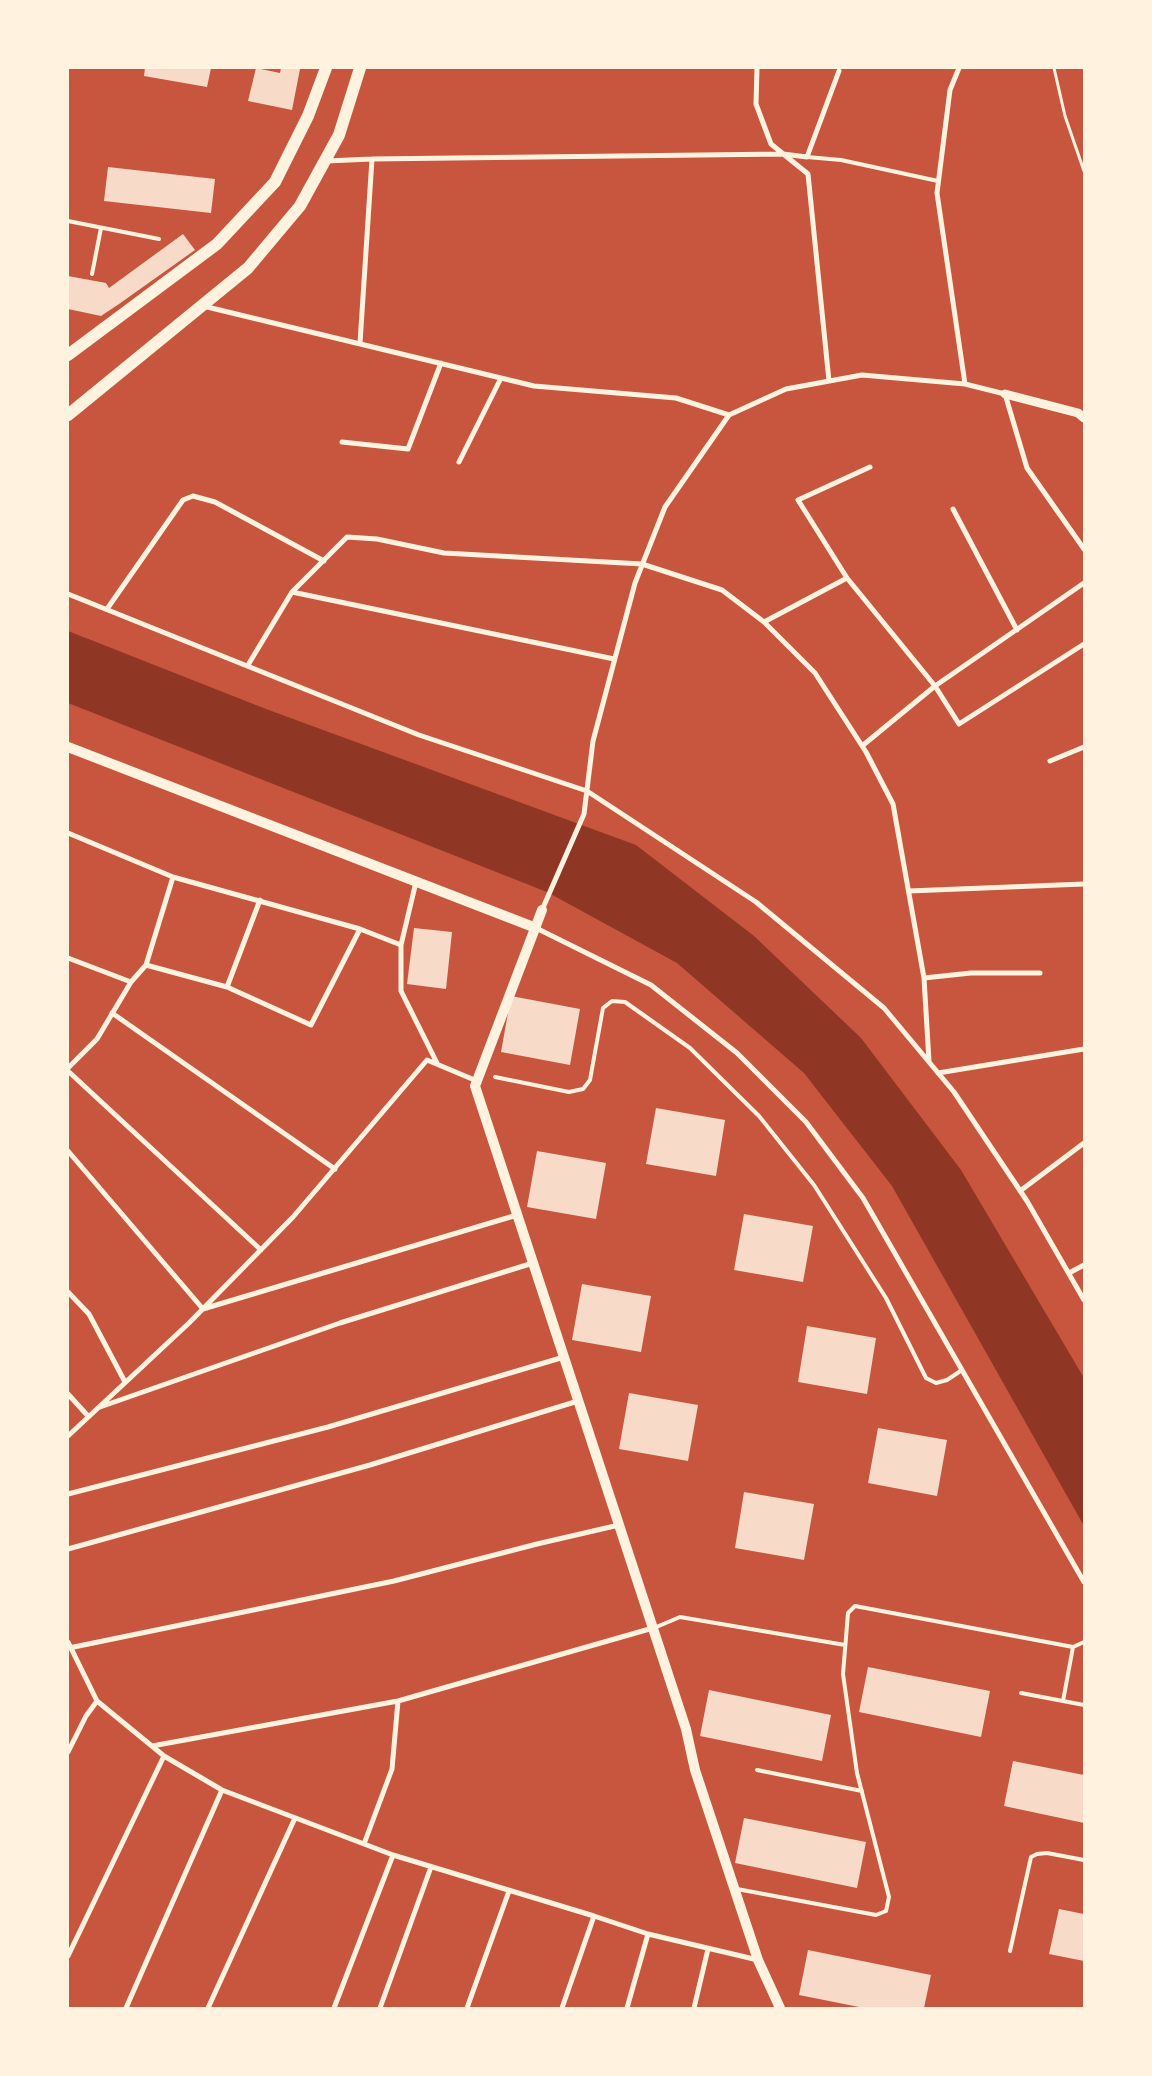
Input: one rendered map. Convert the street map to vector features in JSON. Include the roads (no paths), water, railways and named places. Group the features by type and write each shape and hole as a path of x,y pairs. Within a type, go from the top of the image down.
{"main road":[{"path":"68,355 217,244 275,182 308,116 326,68"},
{"path":"68,415 248,268 300,206 339,135 360,68"},
{"path":"68,747 536,928"},
{"path":"542,910 475,1086 686,1729 695,1770 758,1960 780,2008"}],"street":[{"path":"757,68 756,104 770,144 808,174 830,381"},
{"path":"960,68 950,90 937,193 965,384"},
{"path":"325,161 372,158 783,154 807,157 839,71"},
{"path":"360,343 372,158"},
{"path":"202,306 534,386 676,398 729,415"},
{"path":"342,442 408,449 441,364"},
{"path":"542,910 584,814 593,741 634,583 665,507 729,415 786,389 862,375 965,384 1078,413 1084,418"},
{"path":"459,462 502,378"},
{"path":"1005,394 1027,468 1084,549"},
{"path":"870,468 798,500 847,578 935,686 959,724 1084,644"},
{"path":"107,609 183,500 193,496 215,502 324,561"},
{"path":"953,509 1017,630"},
{"path":"248,665 292,592 347,537 376,540 444,553 642,564 722,590 764,622 815,673 862,746 893,804 924,978 929,1061"},
{"path":"764,622 847,578"},
{"path":"862,746 935,686 1084,583"},
{"path":"292,592 614,660"},
{"path":"68,594 419,735 587,791 756,902 884,1008 929,1061 954,1092 1020,1191 1084,1300"},
{"path":"1050,761 1084,747"},
{"path":"68,833 173,877 360,929 401,946"},
{"path":"173,877 146,965 131,982 96,1039 68,1069 261,1250"},
{"path":"416,882 401,946 401,991 437,1064"},
{"path":"908,891 1084,884"},
{"path":"227,987 260,900"},
{"path":"536,928 652,985 737,1053 806,1122 863,1198 1084,1582"},
{"path":"146,965 227,987 310,1025 360,929"},
{"path":"68,958 131,982"},
{"path":"924,978 971,973 1040,973"},
{"path":"112,1013 335,1169"},
{"path":"938,1073 1084,1049"},
{"path":"68,1436 203,1309 293,1217 427,1060 477,1081"},
{"path":"1020,1191 1084,1143"},
{"path":"68,1151 203,1309"},
{"path":"203,1309 518,1215"},
{"path":"98,1408 340,1323 533,1263"},
{"path":"1069,1273 1084,1265"},
{"path":"68,1292 88,1314 125,1382"},
{"path":"68,1494 328,1427 564,1357"},
{"path":"68,1394 88,1416"},
{"path":"68,1549 370,1465 579,1400"},
{"path":"620,1525 537,1544 394,1581 68,1646 97,1701 164,1756 222,1790 393,1855 648,1934 758,1960"},
{"path":"152,1746 398,1701 653,1628"},
{"path":"68,1752 86,1716 97,1701"},
{"path":"364,1844 392,1769 398,1701"},
{"path":"68,1956 164,1756"},
{"path":"126,2008 222,1790"},
{"path":"208,2008 295,1818"},
{"path":"334,2008 393,1855"},
{"path":"380,2008 431,1867"},
{"path":"467,2008 509,1891"},
{"path":"562,2008 594,1916"},
{"path":"627,2008 648,1934"},
{"path":"694,2008 708,1949"}],"lane":[{"path":"807,157 840,160 938,181"},
{"path":"68,221 160,239"},
{"path":"92,274 101,228"},
{"path":"495,1077 569,1092 582,1089 590,1080 603,1008 612,1002 625,1002 690,1048 759,1116 814,1185 886,1298 926,1378 936,1383 947,1380 962,1370"},
{"path":"735,1889 876,1915 886,1911 889,1897 857,1773 843,1674 848,1613 856,1606 1073,1647 1084,1642"},
{"path":"653,1628 680,1617 845,1644"},
{"path":"1063,1700 1073,1647"},
{"path":"1021,1693 1084,1705"},
{"path":"757,1770 862,1791"},
{"path":"1010,1951 1031,1857 1047,1852 1084,1860"}]}
